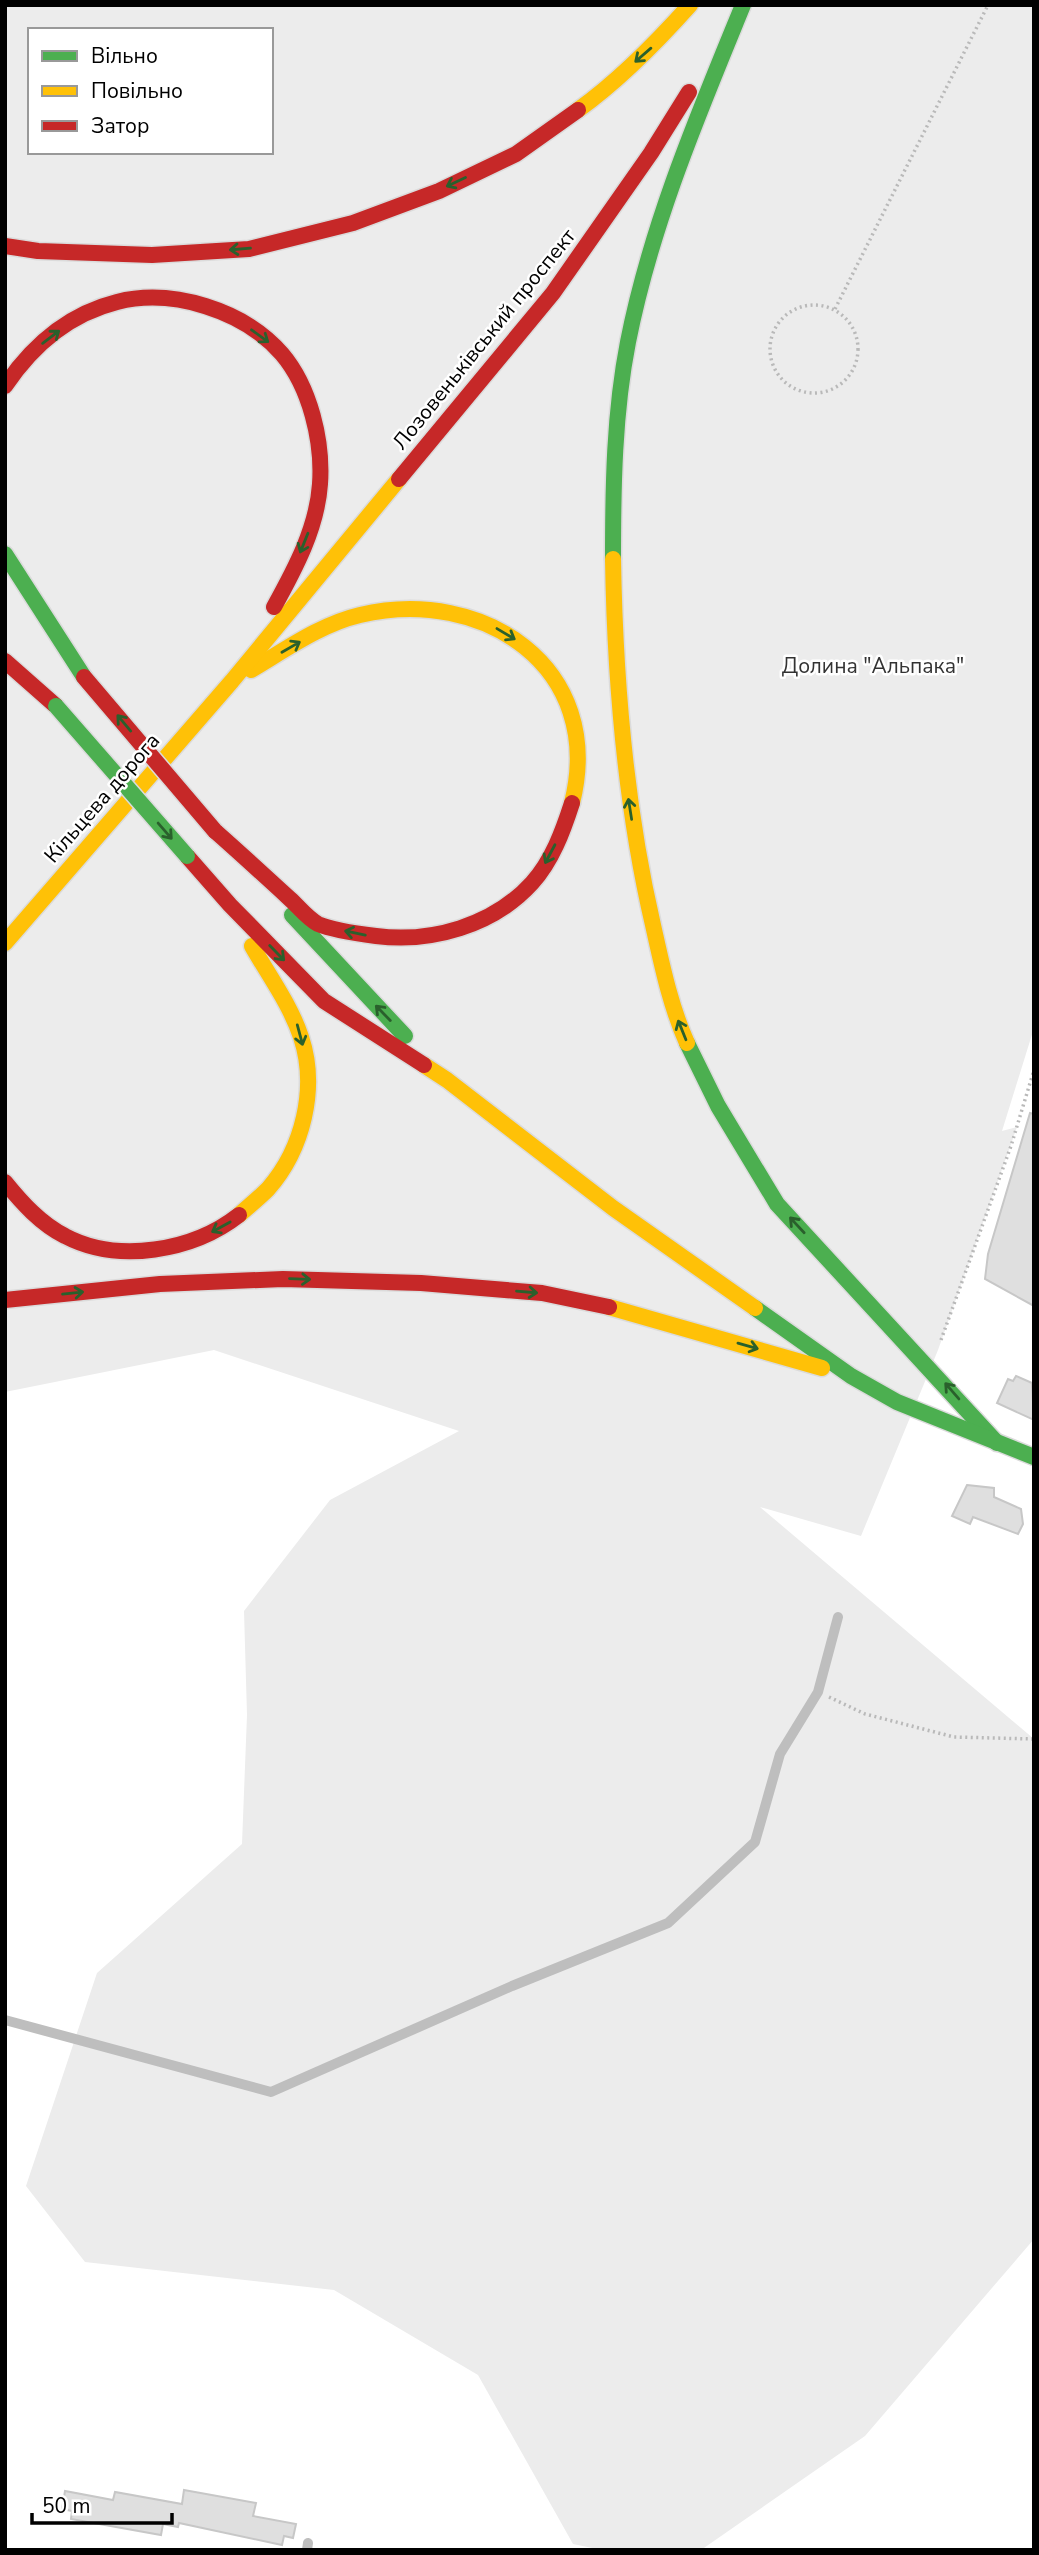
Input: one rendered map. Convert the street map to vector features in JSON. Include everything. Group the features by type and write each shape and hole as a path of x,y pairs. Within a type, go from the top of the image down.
{"main road":[{"path":"5,246 38,251 152,255 249,249 353,223 439,191 516,154 597,96 655,44 690,5"},
{"path":"743,5 700,109 662,213 637,299 627,345 617,430 613,552 616,675 627,787 646,901 675,1014 699,1071 726,1122 777,1205 931,1368 997,1443"},
{"name":"Лозовеньківський проспект","path":"232,681 553,293 651,153 743,5"},
{"path":"5,386 49,337 100,306 134,299 164,298 206,306 239,321 267,339 287,361 305,394 312,422 320,469 316,508 306,540 280,597 232,681"},
{"path":"5,554 84,677"},
{"path":"5,586 215,831 447,1080"},
{"path":"215,831 318,923 382,938 411,939 452,932 519,897 540,872 559,837 573,802 578,770 577,734 566,701 551,673 519,642 502,630 470,616 416,608 360,615 330,624 232,681"},
{"path":"5,642 55,706 230,905 324,1001 447,1080 613,1208 851,1376 897,1402 1034,1457"},
{"path":"5,660 55,706"},
{"name":"Кільцева дорога","path":"5,943 232,681"},
{"path":"19,905 55,885"},
{"path":"9,962 55,885"},
{"path":"5,1182 23,1204 46,1224 73,1240 120,1252 168,1249 199,1239 230,1222 271,1188 296,1150 308,1110 308,1069 298,1025 230,905"},
{"path":"5,1300 160,1284 283,1279 421,1283 529,1292 630,1311 851,1376"}],"lane":[{"path":"5,2020 271,2092 512,1986 668,1923 755,1842 779,1754 818,1692 838,1617"}],"path":[{"path":"835,309 988,5"},
{"path":"812,304 835,309 847,319 856,332 859,347 856,363 849,377 838,387 823,393 807,393 793,388 780,379 772,366 769,351 771,335 779,321 790,311 812,304"},
{"path":"931,1368 1011,1146 1034,1070"},
{"path":"818,1692 865,1714 954,1737 1034,1740"}],"green space":[{"name":"Долина \"Альпака\"","path":"5,5 1034,5 1034,1028 1002,1131 1017,1127 938,1350 861,1536 760,1507 1034,1739 1034,2239 865,2436 701,2550 602,2550 573,2544 478,2375 334,2290 85,2262 26,2186 97,1973 242,1844 247,1715 244,1611 330,1500 459,1431 214,1350 5,1392"}],"building":[{"path":"1030,1113 1034,1114 1034,1306 985,1279 988,1254"},
{"path":"1016,1376 1032,1383 1034,1420 997,1403 1008,1379 1013,1381"},
{"path":"967,1485 994,1488 994,1497 1021,1509 1023,1524 1018,1534 973,1517 970,1524 952,1516"},
{"path":"184,2490 256,2503 253,2516 296,2524 293,2538 284,2536 282,2545 179,2523 178,2527 163,2524 161,2535 71,2519 72,2511 62,2509 65,2491 113,2500 115,2492 182,2504"}],"traffic: fast":[{"path":"613,559 617,423 623,369 638,298 649,255 677,171 743,5"},
{"path":"5,554 84,677"},
{"path":"56,706 187,856"},
{"path":"292,915 405,1036"},
{"path":"687,1043 718,1106 777,1204 997,1443"},
{"path":"755,1308 851,1376 897,1402 1034,1457"}],"traffic: slow":[{"path":"578,110 637,60 690,5"},
{"path":"5,943 232,681 399,479"},
{"path":"613,559 619,697 635,834 663,970 687,1043"},
{"path":"251,670 317,631 360,615 406,609 450,613 490,626 525,647 552,676 571,712 578,755 572,803"},
{"path":"239,1215 268,1189 290,1156 304,1117 308,1077 306,1057 296,1025 252,946"},
{"path":"424,1065 613,1208 755,1308"},
{"path":"609,1307 822,1368"}],"traffic: jam":[{"path":"399,479 553,293 651,153 689,92"},
{"path":"5,246 38,251 152,255 249,249 353,223 439,191 516,154 578,110"},
{"path":"5,386 27,358 68,323 100,307 138,298 161,298 206,306 248,325 266,339 292,367 307,398 317,433 320,467 318,500 310,532 274,607"},
{"path":"5,661 56,706"},
{"path":"84,677 215,831"},
{"path":"215,831 318,924 376,936 418,937 439,934 480,921 516,898 532,883 551,855 572,803"},
{"path":"187,856 230,905 324,1001 424,1065"},
{"path":"5,1182 32,1212 56,1231 86,1245 108,1250 155,1250 178,1245 200,1237 239,1215"},
{"path":"5,1300 160,1284 283,1279 421,1283 542,1293 609,1307"}]}
